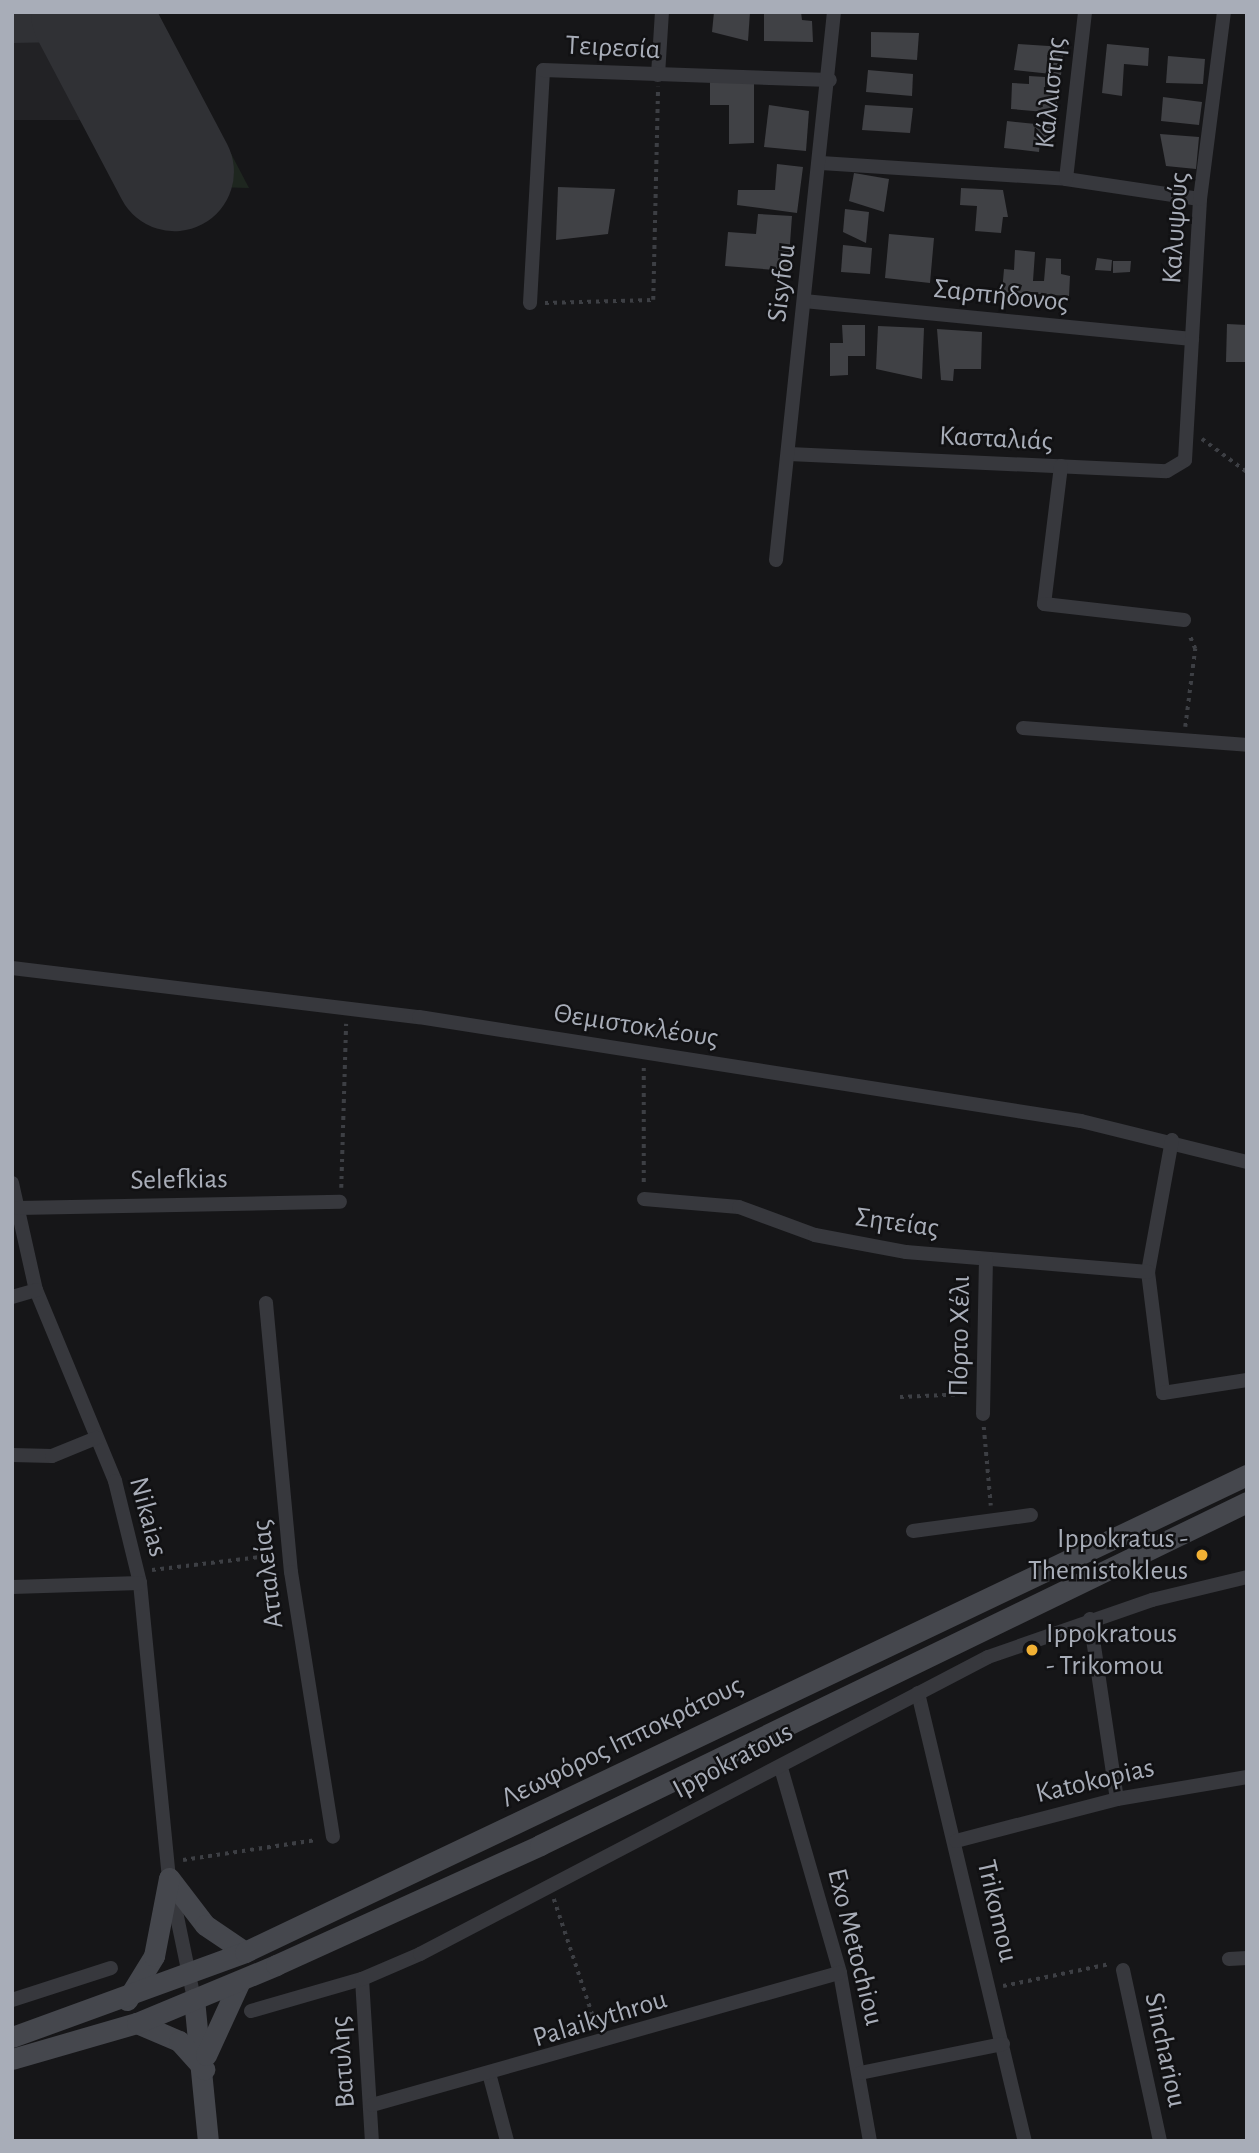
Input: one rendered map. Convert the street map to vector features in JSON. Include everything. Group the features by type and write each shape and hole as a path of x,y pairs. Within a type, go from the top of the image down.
{"main road":[{"name":"Λεωφόρος Ιπποκράτους","path":"12,2037 127,2000 189,1977 244,1952 1247,1475"},
{"name":"Λεωφόρος Ιπποκράτους","path":"185,2003 240,1981 540,1846 1247,1502"},
{"path":"168,1870 205,1924 244,1952"},
{"path":"127,2000 153,1956 168,1870"},
{"path":"204,2069 209,2041 240,1981"},
{"path":"12,2059 137,2023 185,2003 204,2069 208,2141"},
{"path":"137,2023 179,2041 204,2069"}],"street":[{"path":"658,75 662,12"},
{"name":"Sisyfou","path":"776,560 830,80 834,12"},
{"name":"Κάλλιστης","path":"1066,179 1085,12"},
{"name":"Καλυψούς","path":"1188,448 1200,199 1224,12"},
{"name":"Τειρεσία","path":"530,303 543,70 830,80"},
{"path":"821,163 1066,179 1200,199"},
{"name":"Σαρπήδονος","path":"804,301 1192,339"},
{"name":"Κασταλιάς","path":"789,454 1167,471 1185,460 1188,448"},
{"path":"1061,466 1044,604 1184,620"},
{"path":"1023,728 1184,738 1247,745"},
{"name":"Θεμιστοκλέους","path":"12,968 346,1008 644,1052 1172,1140 1247,1162"},
{"path":"1172,1140 1148,1272 1163,1393 1247,1380"},
{"name":"Nikaias","path":"12,1183 36,1290 115,1481 139,1578 168,1870 189,1977 185,2003"},
{"name":"Σητείας","path":"644,1199 739,1207 815,1235 986,1259 1148,1272"},
{"name":"Selefkias","path":"18,1208 340,1202"},
{"name":"Πόρτο Χέλι","path":"983,1414 986,1259"},
{"path":"12,1297 36,1290"},
{"name":"Ατταλείας","path":"266,1303 289,1554 333,1837"},
{"path":"12,1455 52,1456 96,1438"},
{"path":"913,1531 1031,1515"},
{"name":"Ippokratous","path":"251,2011 362,1979 550,1888 988,1657 1090,1619 1247,1577"},
{"path":"12,1587 139,1578"},
{"path":"1090,1619 1117,1799"},
{"name":"Trikomou","path":"918,1693 956,1841 1025,2141"},
{"name":"Exo Metochiou","path":"781,1768 840,1973 860,2073 870,2141"},
{"name":"Katokopias","path":"956,1841 1117,1799 1247,1777"},
{"path":"1229,1959 1247,1958"},
{"path":"12,2000 111,1968"},
{"name":"Sinchariou","path":"1123,1970 1160,2141"},
{"name":"Palaikythrou","path":"372,2105 490,2077 840,1973"},
{"name":"Βατυλης","path":"362,1979 372,2105 372,2141"},
{"path":"860,2073 1003,2044"},
{"path":"490,2077 507,2141"}],"path":[{"path":"530,303 653,300 658,75"},
{"path":"1189,430 1247,472"},
{"path":"1184,620 1195,649 1184,738"},
{"path":"340,1202 346,1008"},
{"path":"644,1052 644,1199"},
{"path":"900,1397 984,1393"},
{"path":"983,1414 993,1520"},
{"path":"139,1578 289,1554"},
{"path":"168,1870 333,1837"},
{"path":"550,1888 602,2043"},
{"path":"990,1989 1104,1961 1123,1970"}],"shaded area":[{"path":"12,12 57,12 109,120 12,120"},
{"path":"122,12 157,12 249,188 213,187"}],"building":[{"path":"714,12 750,12 748,41 712,32"},
{"path":"764,12 801,12 802,20 812,21 813,42 764,41"},
{"path":"871,32 919,33 917,60 871,57"},
{"path":"1018,44 1064,47 1061,75 1014,70"},
{"path":"1107,44 1149,48 1148,66 1124,64 1122,96 1102,93"},
{"path":"1168,56 1205,59 1203,84 1166,83"},
{"path":"868,70 913,74 912,96 866,92"},
{"path":"1029,76 1045,77 1045,89 1058,91 1056,113 1011,109 1012,83 1029,84"},
{"path":"710,82 754,82 754,143 729,144 729,105 710,105"},
{"path":"1163,97 1202,102 1199,125 1161,121"},
{"path":"769,105 809,111 806,151 764,147"},
{"path":"865,105 913,108 910,133 862,130"},
{"path":"1007,121 1055,126 1052,143 1040,142 1039,152 1004,148"},
{"path":"1160,134 1199,137 1196,169 1166,166"},
{"path":"777,164 803,167 797,213 737,205 738,190 775,190"},
{"path":"854,173 889,179 884,212 849,201"},
{"path":"558,187 615,189 608,234 556,240"},
{"path":"961,188 1003,190 1008,217 1003,217 1001,233 975,231 977,206 960,205"},
{"path":"845,209 869,212 866,243 843,232"},
{"path":"758,214 792,216 788,271 725,266 728,232 756,234"},
{"path":"889,234 934,238 930,283 885,278"},
{"path":"843,245 872,248 870,274 841,272"},
{"path":"1015,250 1035,252 1033,281 1044,281 1046,258 1061,259 1061,274 1070,276 1069,296 1002,292 1004,269 1014,270"},
{"path":"1097,258 1112,260 1111,271 1095,270"},
{"path":"1113,261 1131,261 1130,272 1113,273"},
{"path":"1227,324 1247,325 1247,362 1226,362"},
{"path":"842,325 865,325 865,356 848,356 848,375 830,376 830,343 843,343"},
{"path":"878,326 924,328 922,379 876,369"},
{"path":"937,329 982,332 981,369 954,369 953,381 941,380"}],"taxiway":[{"path":"62,12 60,18 114,57"},
{"path":"12,19 60,18"}],"runway":[{"path":"90,12 174,171"}],"place":[{"name":"Ippokratus - Themistokleus","path":"1202,1555"},
{"name":"Ippokratous - Trikomou","path":"1032,1650"}]}
